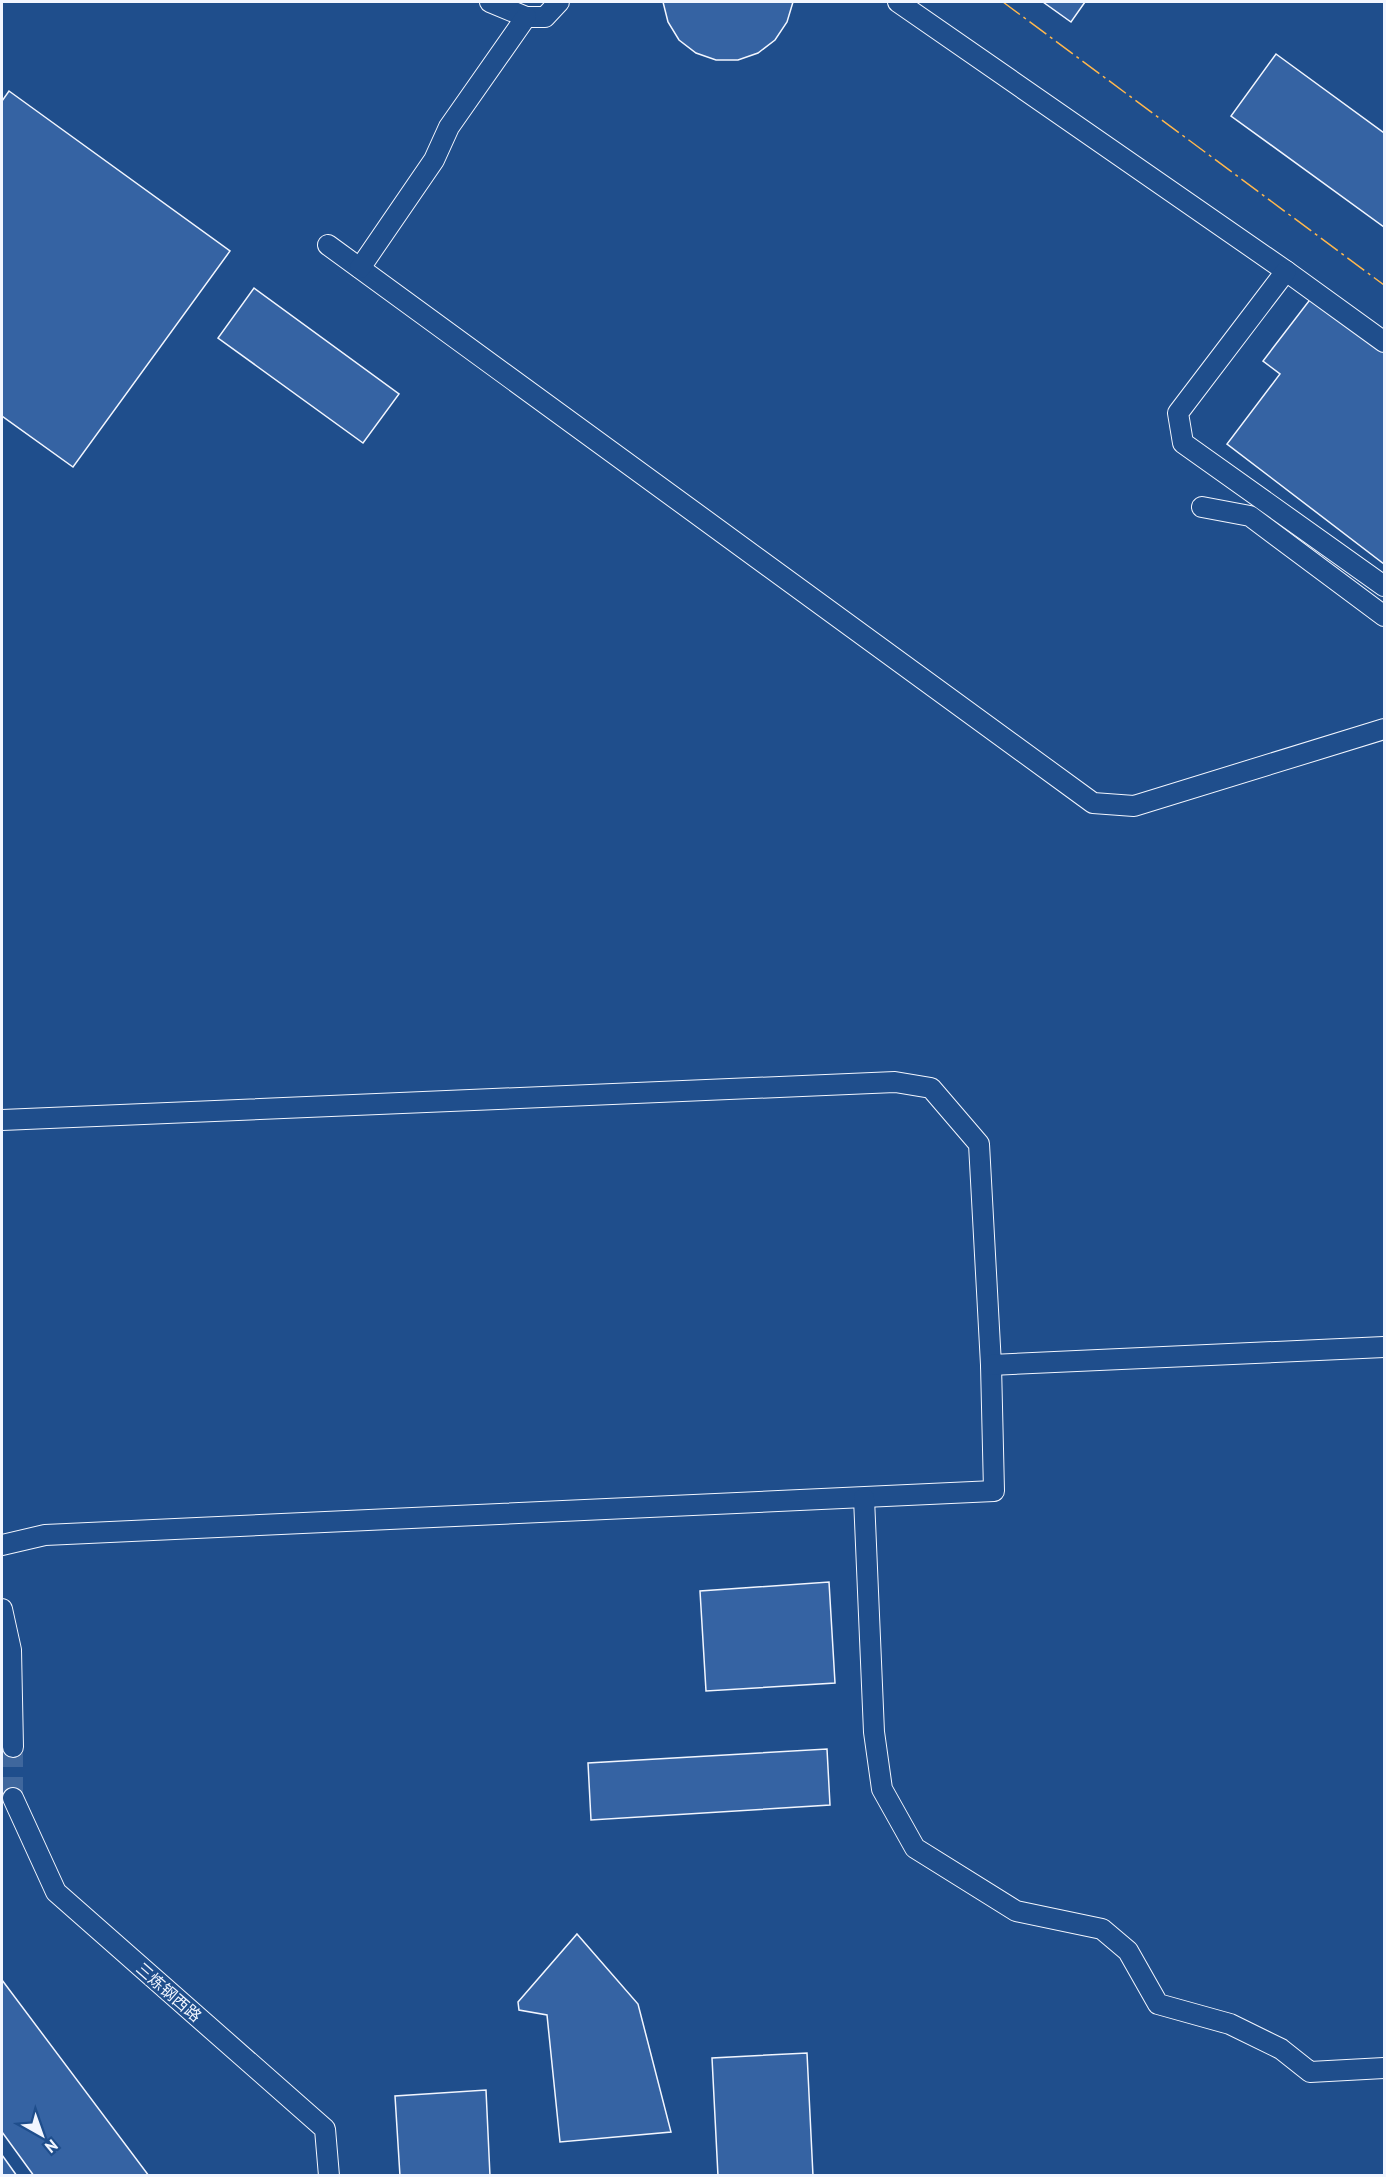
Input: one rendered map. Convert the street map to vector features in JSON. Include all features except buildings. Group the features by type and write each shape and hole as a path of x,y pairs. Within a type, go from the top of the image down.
{"lane":[{"path":"490,2 526,17 544,16 559,2"},
{"path":"898,2 1286,271 1384,342"},
{"path":"360,268 434,160 448,127 526,17"},
{"path":"328,245 1093,803 1134,806 1384,729"},
{"path":"1286,271 1178,413 1183,443 1384,586"},
{"path":"1202,507 1250,516 1384,616"},
{"path":"2,1120 895,1082 931,1088 979,1144 992,1365 994,1491 45,1535 2,1545"},
{"path":"992,1365 1384,1347"},
{"path":"864,1498 874,1724 882,1789 915,1848 1016,1911 1102,1929 1128,1951 1158,2004 1230,2024 1281,2049 1310,2072 1384,2068"},
{"path":"2,1609 11,1650 13,1747"},
{"name":"三炼钢西路","path":"14,1798 56,1892 325,2129 329,2175"}],"tunnel":[{"path":"13,1747 13,1798"}],"power":[{"path":"1003,2 1384,285"}]}
